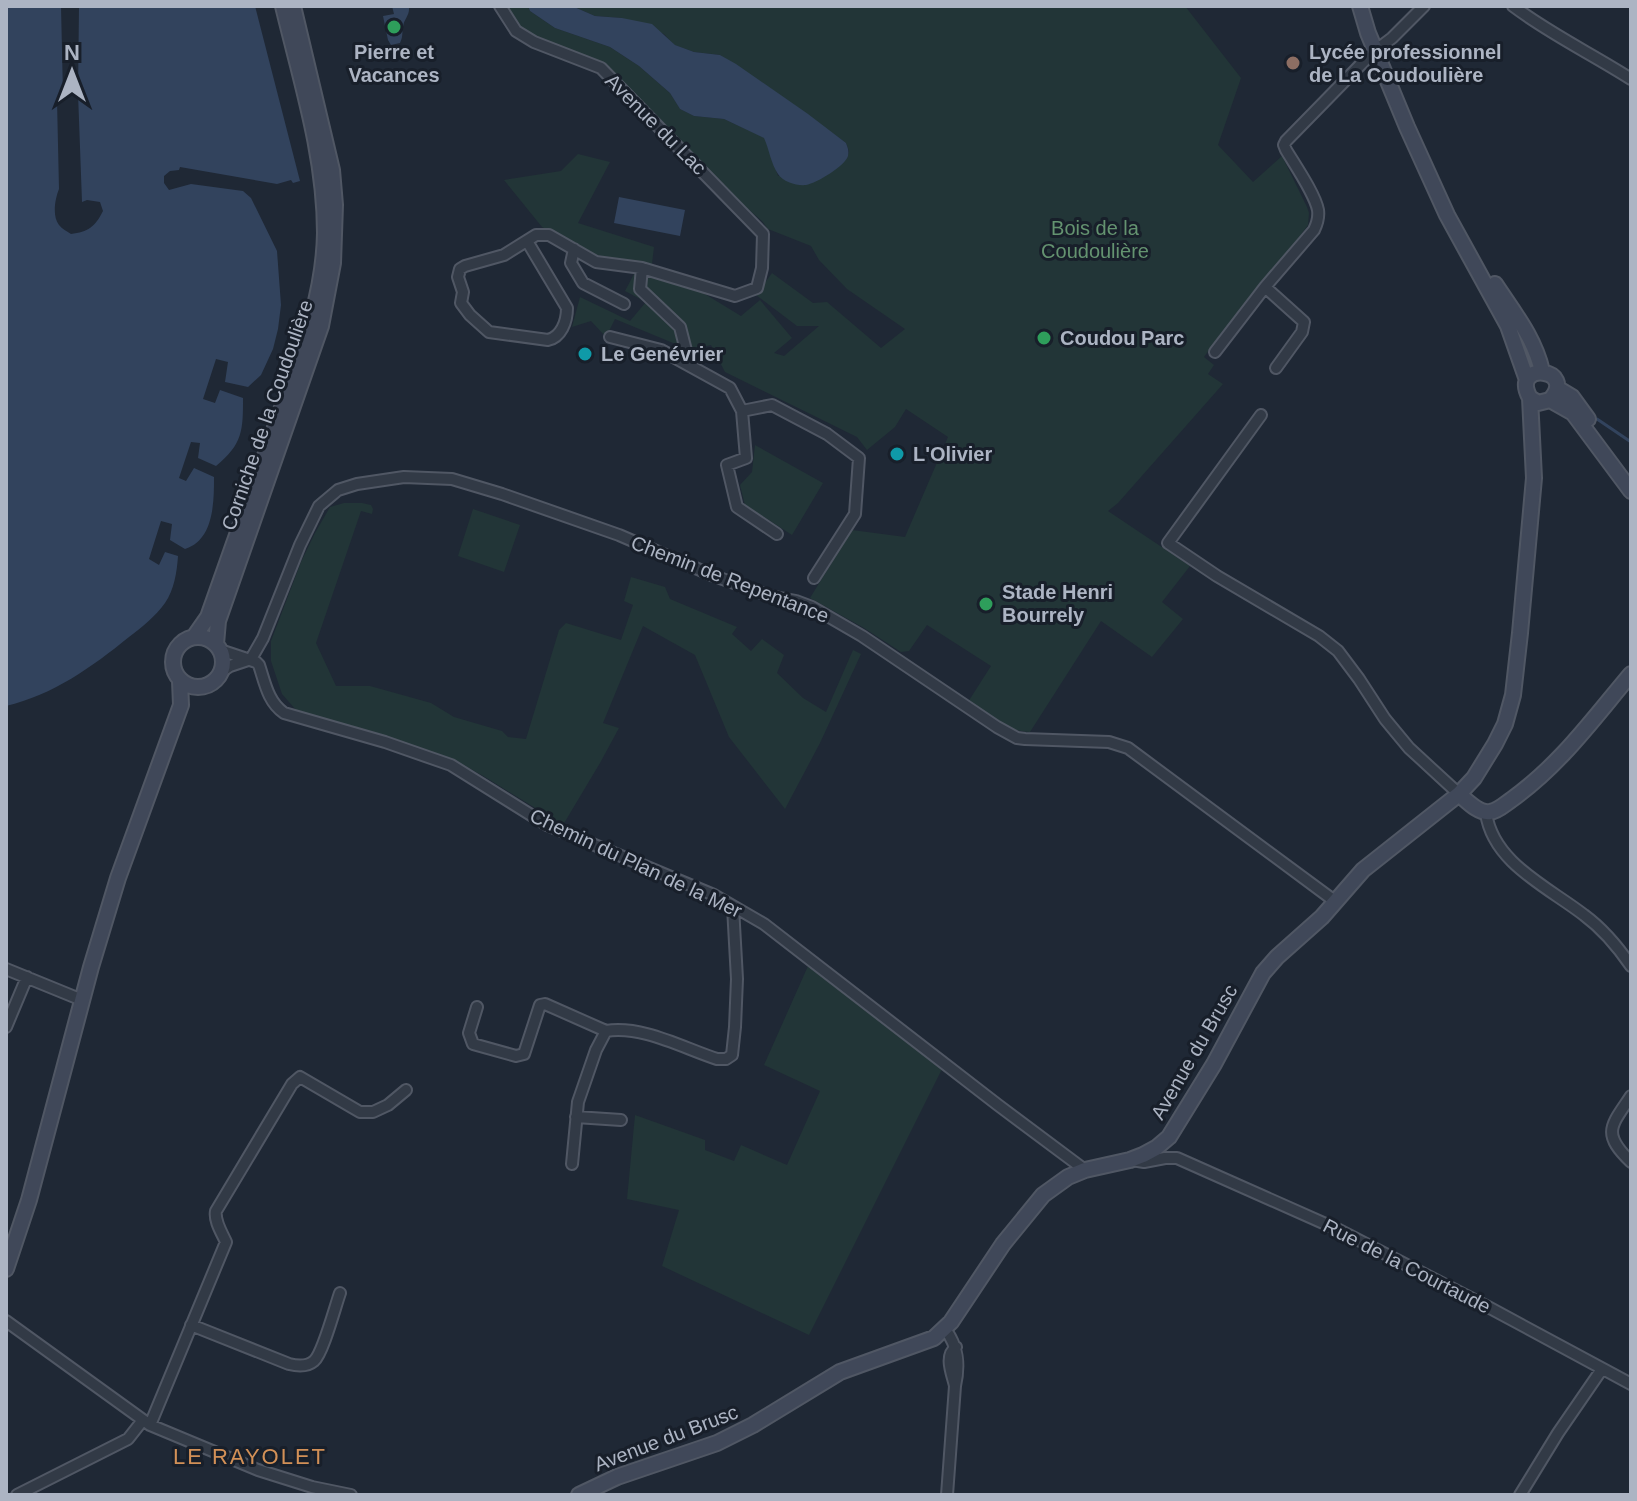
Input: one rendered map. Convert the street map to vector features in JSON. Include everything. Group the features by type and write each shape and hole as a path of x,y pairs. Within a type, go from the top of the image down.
{"street":[{"name":"Corniche de la Coudoulière","path":"194,637 208,617 301,352 319,285 325,236 321,171 283,6"},
{"name":"Corniche de la Coudoulière","path":"218,647 218,621 321,326 333,263 335,205 332,170 293,6"},
{"name":"Avenue du Lac","path":"500,6 516,31 534,42 601,68 763,234 762,268 757,288 735,296 642,268"},
{"path":"1362,6 1434,187 1508,326 1527,380 1526,389 1573,413 1631,491"},
{"path":"1215,352 1314,230 1318,220 1318,209 1286,150 1286,141 1424,6"},
{"path":"1513,6 1531,20 1631,79"},
{"path":"1378,48 1483,267 1527,331 1542,371"},
{"path":"528,240 566,304 565,321 558,336 552,339 489,332 461,303 460,269 504,255 528,240 536,235 545,234 596,262 642,268 640,289 680,327 690,366"},
{"path":"574,249 571,263 583,283 624,304"},
{"path":"1265,287 1305,325 1276,368"},
{"path":"610,337 661,350 730,388 742,411 746,458 727,465 737,507 777,534"},
{"path":"1527,380 1542,371 1553,376 1545,397"},
{"path":"1545,397 1572,397 1631,477"},
{"name":"Avenue du Brusc","path":"579,1495 617,1477 727,1439 840,1372 940,1333 1033,1205 1055,1184 1085,1170 1130,1160 1164,1142 1214,1064 1263,973 1322,917 1363,870 1459,794 1474,778 1495,744 1505,724 1513,695 1534,478 1531,417 1545,397"},
{"path":"742,411 772,405 827,434 859,458 855,514 814,578"},
{"path":"1261,415 1168,543 1217,576 1319,636 1338,651 1409,748 1477,809 1486,813 1495,812 1529,787 1562,758 1631,674"},
{"name":"Chemin de Repentance","path":"251,659 263,638 319,506 338,490 357,484 404,477 452,479 619,535 714,576 770,596 812,607 862,636 1017,738 1109,742 1128,748 1336,902"},
{"path":"181,705 180,681 172,658 180,644 194,637 206,638 218,647 251,659"},
{"path":"218,647 223,665 221,672"},
{"path":"6,1269 10,1244 29,1200 97,947 127,852 181,705 191,693 212,683 230,666 251,659"},
{"name":"Chemin du Plan de la Mer","path":"251,659 259,665 270,698 284,713 451,765 547,825 714,895 764,924 1085,1170"},
{"path":"180,681 199,688"},
{"path":"1486,813 1498,843 1509,858 1531,878 1586,916 1616,944 1631,966"},
{"path":"477,1007 469,1033 473,1044 516,1056 524,1054 540,1005 545,1004 606,1031 620,1029 649,1035 717,1059 726,1059 732,1055 735,1027 737,979 733,907"},
{"path":"6,969 82,1000"},
{"path":"6,1027 27,977"},
{"path":"572,1164 578,1102 606,1031"},
{"path":"17,1495 128,1439 146,1422 226,1242 217,1223 216,1211 292,1084 300,1077 360,1112 373,1112 388,1105 406,1090"},
{"path":"1631,1096 1613,1122 1611,1135 1631,1162"},
{"path":"576,1117 621,1120"},
{"path":"1164,1142 1161,1154 1165,1158"},
{"name":"Rue de la Courtaude","path":"1164,1142 1177,1158"},
{"name":"Rue de la Courtaude","path":"1130,1160 1144,1162 1177,1158 1339,1230 1631,1384"},
{"path":"191,1325 300,1366 312,1363 319,1354 340,1293"},
{"path":"6,1321 146,1422 258,1470 351,1495"},
{"path":"940,1333 956,1347 958,1374 947,1495"},
{"path":"940,1333 955,1386"},
{"path":"950,1362 952,1350 956,1347"},
{"path":"1520,1495 1602,1369"}],"green space":[{"name":"Bois de la Coudoulière","path":"506,6 528,6 530,11 555,28 610,47 639,66 670,93 680,109 694,116 724,119 765,138 778,176 847,158 849,151 846,143 720,55 694,52 674,45 664,34 622,18 595,16 572,6 1185,6 1241,78 1218,145 1253,182 1282,156 1309,213 1308,225 1267,281 1204,357 1214,365 1208,374 1223,384 1108,511 1190,566 1162,602 1183,619 1152,657 1101,621 1030,732 1022,731 998,722 968,702 991,666 927,625 909,651 901,652 810,598 852,530 905,537 948,437 906,409 895,427 867,450 857,437 725,372 711,345 690,350 615,319 606,337 591,321 572,327 580,297 630,321 646,302 625,291 634,274 695,288 741,316 760,300 792,338 774,353 784,356 819,326 797,326 756,295 772,273 813,303 827,302 881,348 905,329 847,289 819,260 811,246 768,229 600,64 538,40 519,28"},
{"path":"578,154 610,162 578,223 654,247 652,264 597,255 542,227 504,180 561,171"},
{"path":"755,445 823,483 792,535 745,505 740,485 752,472"},
{"path":"362,503 371,505 373,509 372,514 361,511 316,643 336,686 370,686 431,703 454,717 502,731 508,737 526,739 559,630 566,623 621,640 633,605 624,601 631,577 665,587 670,599 737,627 732,634 751,651 762,639 784,655 777,673 803,698 826,712 853,650 861,654 785,809 729,737 695,655 643,626 603,723 619,728 563,825 458,762 312,717 296,710 282,694 271,661 271,641 315,533 330,507"},
{"path":"473,509 520,525 504,572 458,556"},
{"path":"808,966 942,1069 809,1335 662,1266 679,1210 627,1199 635,1115 705,1140 705,1150 734,1161 741,1145 787,1165 820,1091 764,1065"}],"water":[{"path":"6,6 61,6 63,95 57,100 59,189 55,212 59,225 71,234 90,228 103,211 100,202 82,202 79,6 255,6 300,181 277,184 180,167 164,176 169,190 191,184 243,191 251,198 277,251 281,305 273,349 261,375 248,387 225,382 228,362 216,359 203,399 215,403 220,390 243,398 242,428 232,451 216,466 198,458 200,443 191,442 179,478 186,481 194,468 214,477 212,508 202,537 185,549 170,540 172,524 161,521 149,559 159,565 165,552 178,556 171,592 165,603 143,626 86,669 40,695 6,706"},
{"name":"Pierre et Vacances","path":"392,6 409,6 409,9 400,43 391,45 383,16 394,14"},
{"path":"528,6 572,6 595,16 652,24 675,45 694,52 720,55 846,143 848,156 836,169 811,184 799,185 787,181 776,170 764,138 724,119 694,116 680,109 670,93 639,66 610,47 555,28 530,11"},
{"path":"619,197 685,210 680,236 614,223"}],"waterway":[{"path":"1597,419 1631,442"}],"place":[{"name":"Pierre et Vacances","path":"394,27"},
{"name":"Lycée professionnel de La Coudoulière","path":"1293,63"},
{"name":"Coudou Parc","path":"1044,338"},
{"name":"Le Genévrier","path":"585,354"},
{"name":"L'Olivier","path":"897,454"},
{"name":"Stade Henri Bourrely","path":"986,604"}],"district":[{"name":"LE RAYOLET","path":"250,1456"}]}
